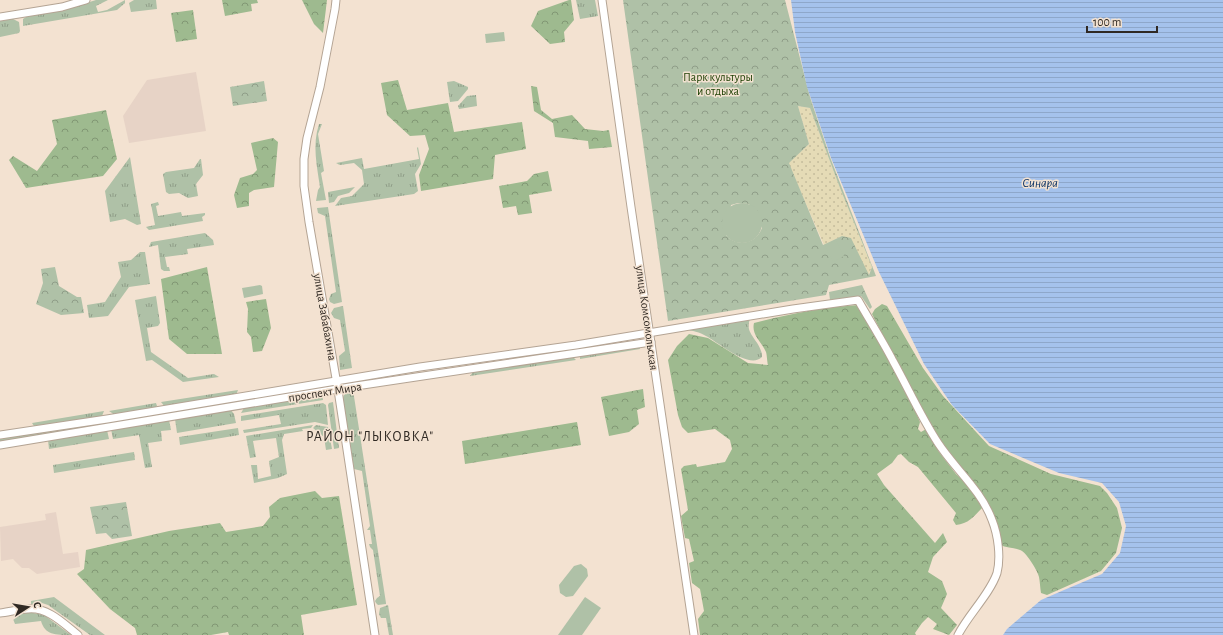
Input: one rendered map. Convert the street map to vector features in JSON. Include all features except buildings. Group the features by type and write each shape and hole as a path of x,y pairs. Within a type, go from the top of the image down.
{"street":[{"path":"0,17 62,7 86,0"},
{"name":"улица Забабахина","path":"336,0 323,72 307,138 304,159 304,186 338,390 375,635"},
{"name":"улица Комсомольская","path":"602,0 630,207 694,635"},
{"name":"проспект Мира","path":"0,435 107,419 478,358 576,345 858,300 893,360 927,426 942,450 976,492 987,508 993,521 999,558 997,574 958,635"},
{"name":"проспект Мира","path":"0,445 422,376 651,342"},
{"path":"576,345 577,353"},
{"path":"478,358 480,368"},
{"path":"420,368 422,376"},
{"path":"107,419 109,427"},
{"path":"0,613 29,608 36,609 55,617 78,635"}],"shaded area":[{"path":"196,72 206,131 129,143 123,116 147,80"},
{"path":"56,512 63,554 78,552 80,567 37,574 29,568 22,568 13,559 1,561 0,527 46,520 45,514"}],"green space":[{"path":"96,0 108,0 96,6 98,12 107,10 125,0 125,3 117,10 23,26 23,19 26,17 67,9"},
{"path":"134,0 156,0 157,9 131,12 129,3"},
{"path":"222,0 257,0 258,3 251,4 252,11 225,16"},
{"path":"302,0 327,0 323,33 314,24"},
{"path":"571,0 574,20 564,32 565,42 550,44 531,26 538,11"},
{"path":"576,0 595,0 598,16 580,19"},
{"name":"Парк культуры и отдыха","path":"623,0 785,0 810,97 830,157 876,276 829,285 826,295 668,321","holes":["798,106 810,108 872,267 869,275 851,238 842,236 823,245 789,163 809,144","738,203 749,204 762,228 751,241 741,243 735,242 726,235 731,205"]},
{"path":"193,10 197,39 176,42 171,13"},
{"path":"13,19 19,22 19,33 0,37 0,21"},
{"path":"504,32 505,41 486,43 485,34"},
{"path":"398,80 407,110 448,103 454,132 522,122 526,149 495,155 493,179 421,191 419,175 429,149 425,135 410,136 387,115 381,83"},
{"path":"264,81 267,101 233,106 230,87"},
{"path":"454,81 468,87 468,89 458,101 450,102 447,82"},
{"path":"531,86 537,87 541,110 552,119 572,115 585,129 603,131 609,130 612,147 589,149 588,141 555,137 553,123 534,111"},
{"path":"476,95 477,106 459,109 458,106 467,96"},
{"path":"106,110 117,159 103,176 26,188 9,160 13,156 37,171 57,144 52,120"},
{"path":"319,124 322,124 318,134 324,171 321,173 326,200 316,201 320,187 315,148"},
{"path":"273,138 278,142 274,187 254,190 249,193 249,206 237,208 234,195 240,178 253,174 257,170 251,143"},
{"path":"418,147 421,164 415,174 418,191 414,194 335,206 341,198 352,196 364,184 362,170 354,163 340,165 336,163 362,158 364,169 419,159"},
{"path":"130,157 141,224 137,225 125,219 110,222 105,191"},
{"path":"200,159 203,175 196,184 198,196 188,198 179,193 169,194 166,192 163,174 166,172 194,168"},
{"path":"548,171 552,191 529,195 532,213 518,215 516,206 503,208 499,186 527,181 534,174"},
{"path":"355,187 349,193 338,196 334,202 329,203 328,192"},
{"path":"158,202 159,205 156,206 158,216 181,212 182,216 205,213 202,217 203,221 149,230 146,227 155,225 151,204"},
{"path":"746,203 753,206 759,212 762,223 761,231 753,240 746,243 738,243 731,240 723,231 722,219 725,212 734,204"},
{"path":"328,207 342,302 334,304 330,302 329,299 331,294 336,292 325,216 318,213 317,208"},
{"path":"205,233 213,240 214,245 187,249 188,254 165,257 167,267 169,267 170,271 164,271 161,269 158,245 149,247 151,242"},
{"path":"836,240 844,256 833,262 825,246"},
{"path":"140,252 145,252 150,284 129,287 108,316 89,318 87,305 105,302 121,277 118,262 131,260"},
{"path":"55,267 59,286 77,297 81,297 84,313 61,315 36,304 43,283 41,269"},
{"path":"207,267 222,354 187,354 169,339 161,279"},
{"path":"862,285 872,307 870,309 861,296 830,300 829,292"},
{"path":"262,286 263,294 244,298 242,288"},
{"path":"156,296 160,323 158,326 147,328 151,352 188,378 214,374 219,377 183,382 152,360 146,361 135,300"},
{"path":"266,299 271,328 262,351 253,352 251,337 247,332 248,309 246,302"},
{"path":"882,304 887,306 923,368 943,396 989,446 1051,474 1100,486 1107,493 1117,508 1122,528 1116,553 1101,571 1047,595 1041,593 1038,574 1024,553 1020,550 1000,545 995,521 989,504 979,489 960,469 929,425 872,314 875,309"},
{"path":"859,305 911,401 920,422 918,429 921,432 928,428 939,452 956,474 976,492 984,506 968,521 956,525 953,520 956,513 918,467 909,462 901,454 877,474 884,485 935,543 943,533 947,542 933,557 928,572 942,581 947,594 941,608 957,625 949,635 933,629 937,624 928,617 915,633 916,635 700,635 698,619 704,611 700,589 692,583 689,563 694,561 689,539 685,538 681,516 688,510 681,469 684,466 696,464 697,467 725,462 732,449 730,440 715,429 688,433 682,427 678,415 668,360 677,346 689,334 708,338 748,363 768,365 766,352 754,331 754,323 806,311"},
{"path":"343,306 352,368 340,370 339,356 345,351 340,320 334,318 331,313 334,308"},
{"path":"751,317 749,322 750,331 762,354 762,357 756,360 742,358 704,335 685,329"},
{"path":"639,346 640,349 580,359 580,356"},
{"path":"573,357 576,360 470,376 473,372"},
{"path":"643,389 645,407 637,410 639,424 629,432 609,436 601,397"},
{"path":"238,390 236,395 165,407 161,402"},
{"path":"353,390 386,604 378,605 375,601 380,596 373,550 369,544 372,544 370,530 367,530 370,526 362,471 354,469 343,400 346,393"},
{"path":"322,395 323,400 241,413 244,408"},
{"path":"333,402 339,448 334,449 328,405 329,403"},
{"path":"156,403 157,406 155,408 115,415 109,411"},
{"path":"323,403 326,405 328,425 315,422 244,433 243,430 281,424 279,415 241,421 241,416"},
{"path":"230,409 234,414 236,423 177,433 175,419"},
{"path":"104,411 102,416 34,426 32,423"},
{"path":"169,420 171,430 161,431 162,441 148,443 152,467 145,468 139,435 113,439 111,429"},
{"path":"103,422 104,425 0,442 0,439"},
{"path":"577,422 581,445 465,464 462,441"},
{"path":"313,425 311,428 302,429 303,431 284,434 282,440 287,474 278,478 254,483 251,465 257,465 258,479 271,476 269,461 279,457 276,438 253,441 256,457 250,458 246,436"},
{"path":"316,425 328,427 332,449 326,450 324,437 313,428"},
{"path":"238,428 239,435 180,445 179,437"},
{"path":"107,430 109,439 49,449 48,440"},
{"path":"134,452 135,460 54,473 53,465"},
{"path":"315,491 322,498 339,496 357,605 301,615 304,635 229,635 228,632 211,635 137,635 135,628 110,609 77,574 84,569 86,550 169,531 220,523 226,532 263,526 270,517 269,507 280,498"},
{"path":"126,502 132,536 112,539 106,533 96,534 90,507"},
{"path":"581,564 587,569 588,576 573,596 566,597 560,593 559,585 574,566"},
{"path":"54,597 105,635 90,635 48,605 42,603 41,607 31,604 31,601"},
{"path":"585,597 601,608 582,635 558,635"},
{"path":"388,605 393,635 389,635 386,618 381,618 379,614 380,608"},
{"path":"28,612 44,615 71,635 60,635 48,632 41,621 15,624 13,619 15,614"}],"sand":[{"path":"798,106 810,108 872,267 868,276 842,236 824,245 788,163 809,144"}],"water":[{"name":"Синара","path":"791,0 1223,0 1223,635 1003,635 1007,629 1041,600 1102,574 1120,553 1126,526 1119,502 1102,483 1059,473 990,444 952,405 924,364 878,270 831,158 807,87 795,32"}],"district":[{"name":"РАЙОН \"ЛЫКОВКА\"","path":"370,437"}]}
